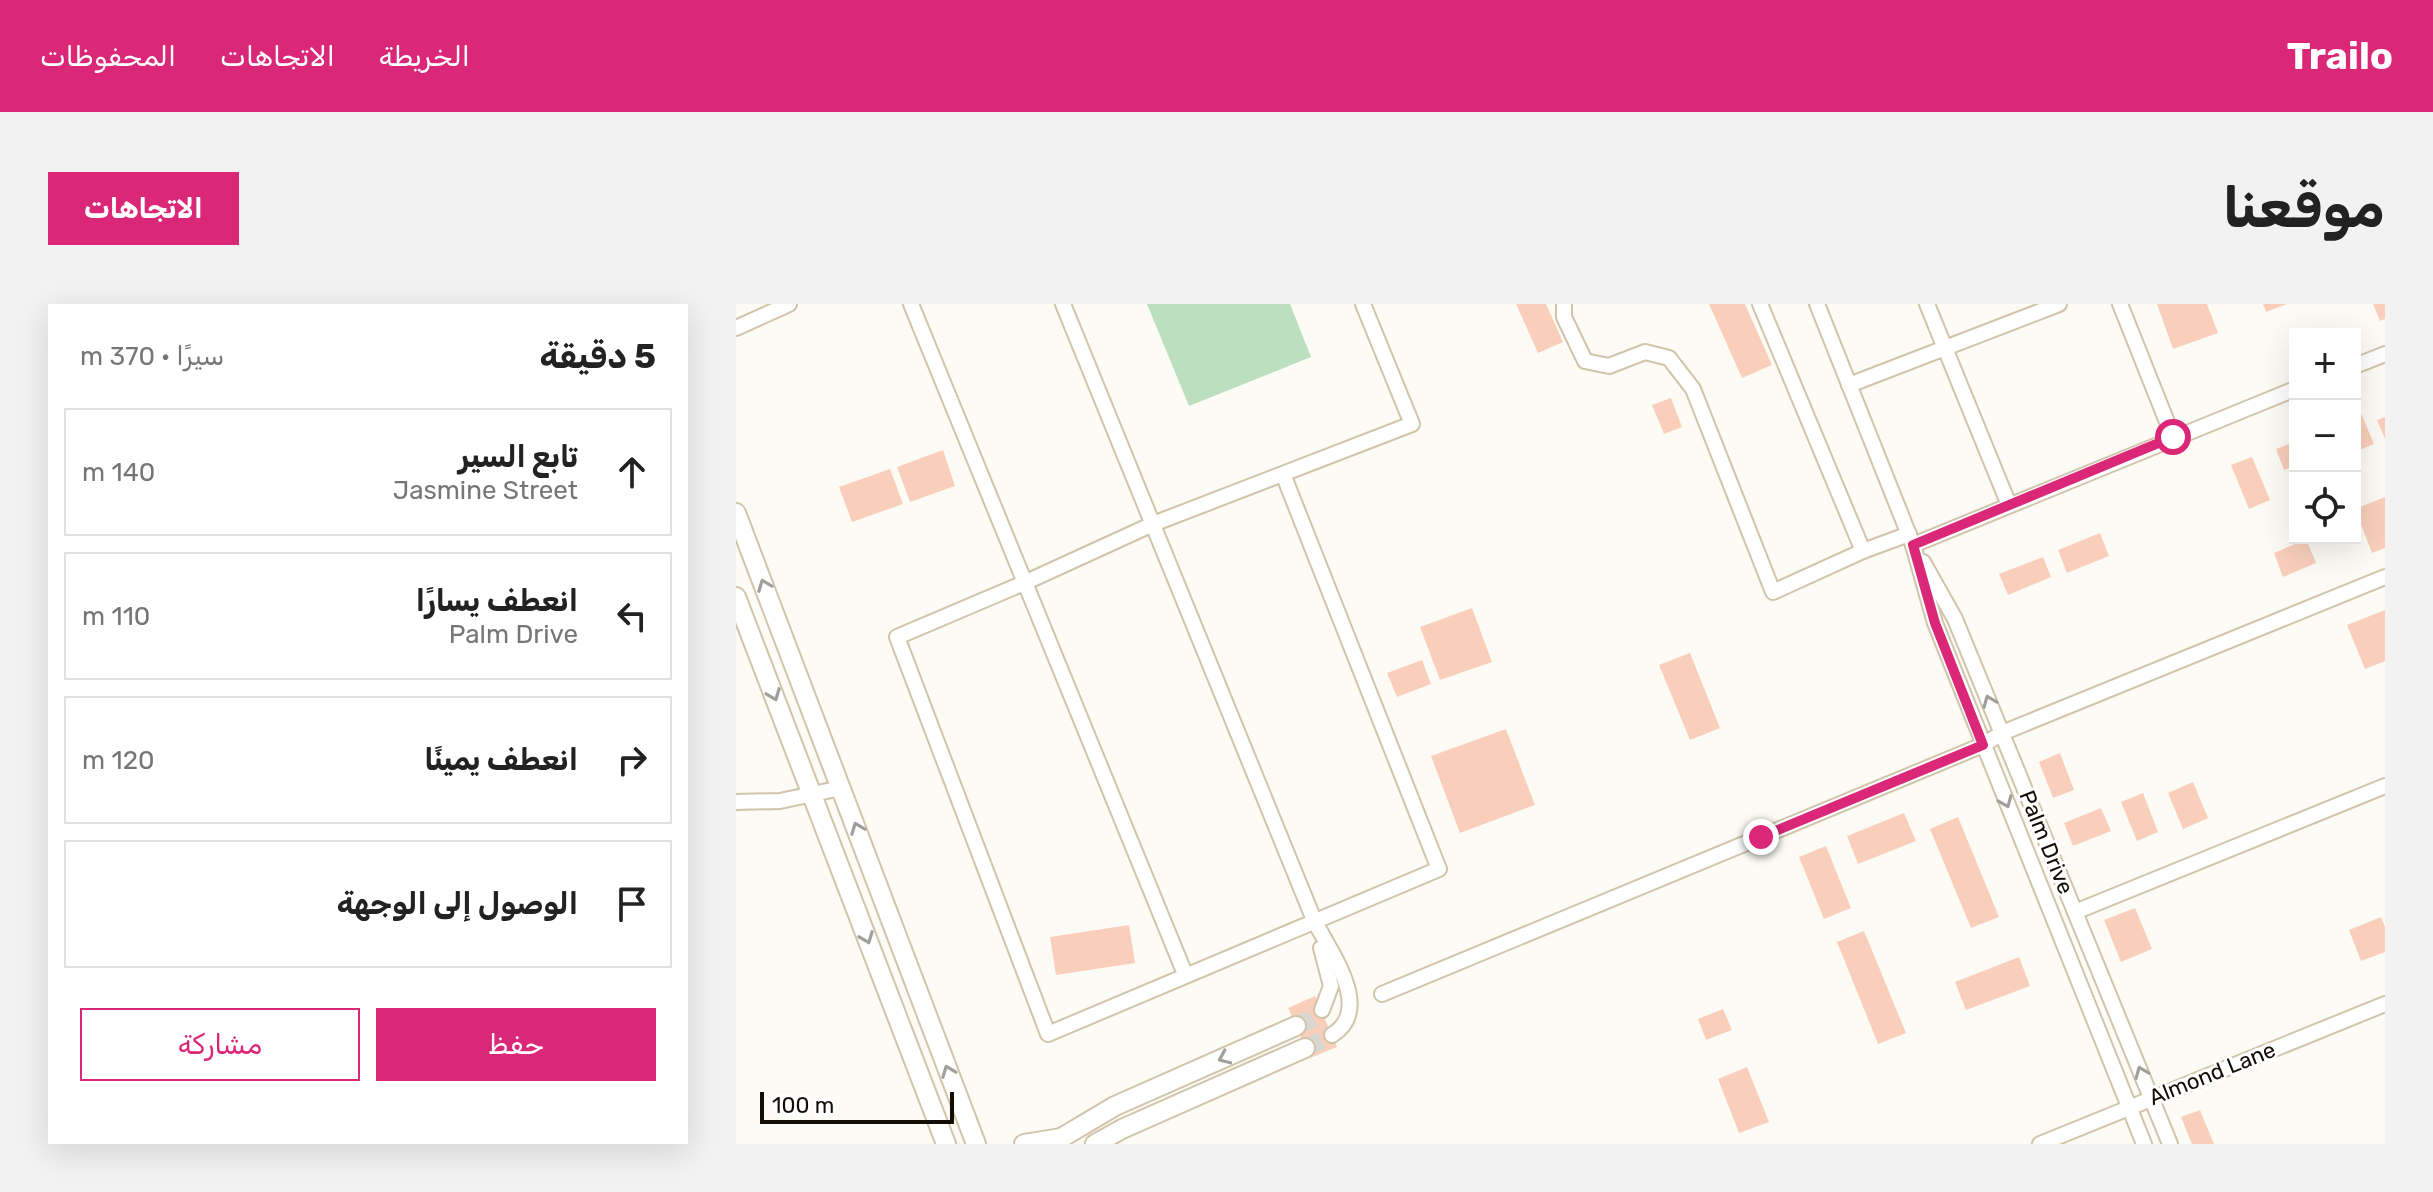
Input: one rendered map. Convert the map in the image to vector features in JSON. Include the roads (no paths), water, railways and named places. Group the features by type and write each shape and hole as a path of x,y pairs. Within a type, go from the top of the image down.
{"main road":[{"path":"736,513 974,1138 992,1144"},
{"path":"736,597 946,1144"},
{"path":"1024,1144 1056,1141 1115,1106 1296,1026"},
{"path":"1095,1144 1305,1048"},
{"path":"925,1089 935,1144"}],"street":[{"path":"739,326 789,304"},
{"path":"911,304 1185,974"},
{"path":"1063,304 1314,920 1351,995 1351,1012 1340,1030 1332,1035"},
{"path":"1283,474 1439,869 1048,1034 897,637 1153,524 1412,424 1363,304"},
{"path":"1564,304 1564,317 1585,361 1609,366 1645,352 1669,358 1693,389 1773,592 1863,551 1911,539 2009,505 2289,391"},
{"path":"1760,304 1863,551"},
{"name":"Palm Drive","path":"1817,304 1911,539 1935,623 2144,1144"},
{"path":"1927,304 2009,505"},
{"path":"1849,385 2059,304"},
{"path":"2120,304 2173,437"},
{"path":"2361,364 2385,354"},
{"name":"Palm Drive","path":"1911,539 1955,619 2170,1144"},
{"path":"1382,994 1983,745 2002,733 2385,577"},
{"path":"2075,912 2385,786"},
{"path":"736,802 780,801 841,788"},
{"path":"1314,920 1331,986 1322,1010"},
{"name":"Almond Lane","path":"2040,1144 2385,1004"},
{"path":"1272,1037 1281,1058"},
{"path":"1192,1072 1202,1094"}],"tunnel":[{"path":"1296,1026 1312,1019 1322,1010"},
{"path":"1305,1048 1332,1035"}]}
